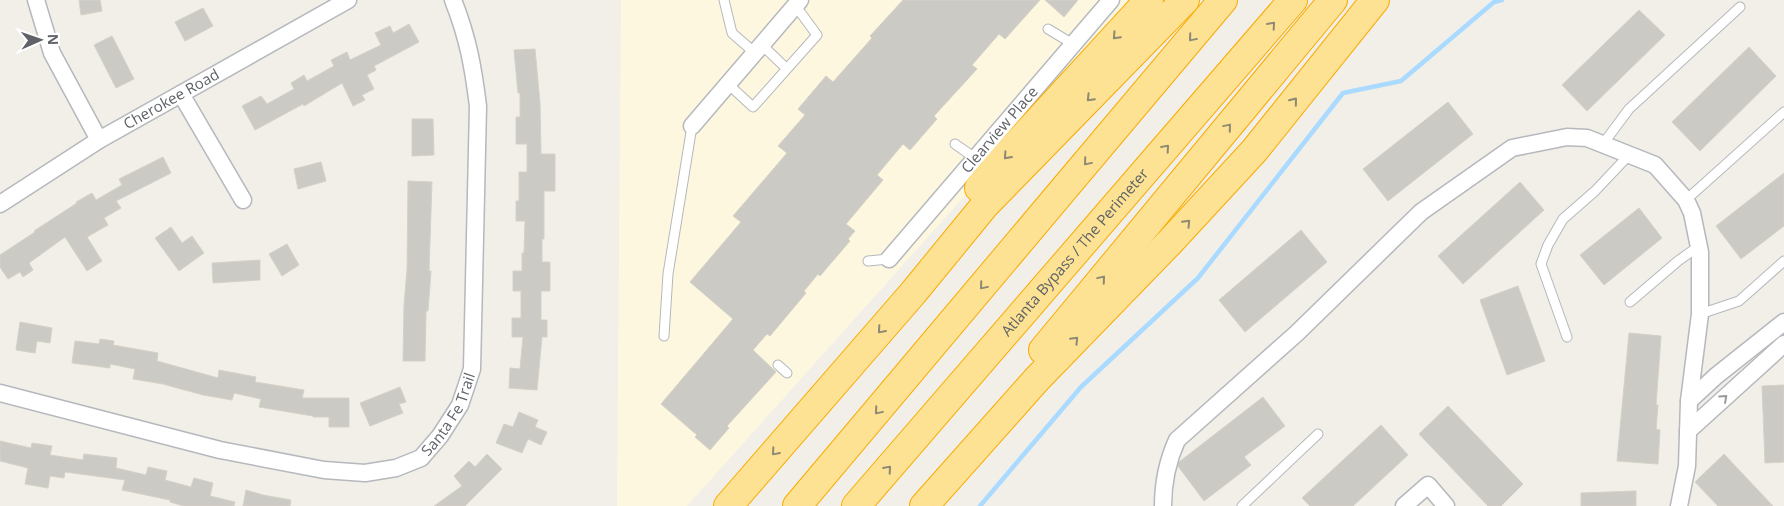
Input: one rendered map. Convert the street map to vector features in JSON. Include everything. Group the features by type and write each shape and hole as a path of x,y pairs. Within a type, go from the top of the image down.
{"highway":[{"path":"914,293 927,264 962,209 1005,157 1149,0"},
{"path":"728,506 914,293 985,206 1185,0"},
{"path":"797,506 1223,0"},
{"name":"Atlanta Bypass / The Perimeter","path":"856,506 1293,0"},
{"path":"916,506 954,456 1333,0"},
{"path":"924,506 1037,379 1169,243 1254,150 1375,0"},
{"path":"792,506 822,477"}],"street":[{"path":"36,0 52,53 99,140"},
{"name":"Cherokee Road","path":"0,204 99,140 348,0"},
{"name":"Santa Fe Trail","path":"0,393 220,450 324,470 365,473 396,468 420,458 440,436 460,405 472,369 478,106 473,63 464,29 453,0"},
{"name":"Clearview Place","path":"888,259 1111,0"},
{"path":"692,126 798,3"},
{"path":"181,94 244,200"},
{"path":"1163,506 1163,485 1169,457 1177,440 1297,333 1421,212 1512,148 1567,137 1587,138 1655,165 1686,200 1692,213 1698,246 1700,314 1689,401 1687,466 1678,506"},
{"path":"1689,401 1716,376 1782,327"},
{"path":"1688,431 1784,344"},
{"path":"1404,506 1428,485 1446,506"}],"lane":[{"path":"724,0 732,33 787,69"},
{"path":"728,84 753,107 817,35 798,3"},
{"path":"1603,144 1629,109 1740,7"},
{"path":"1048,29 1073,44"},
{"path":"1686,200 1784,112"},
{"path":"664,336 668,274 692,126"},
{"path":"955,144 975,158"},
{"path":"1567,337 1541,264 1548,245 1563,219 1595,191 1630,154"},
{"path":"1630,302 1698,246"},
{"path":"868,261 888,259"},
{"path":"1700,314 1739,301 1784,261"},
{"path":"778,365 787,373"},
{"path":"1242,506 1318,434"}],"shaded area":[{"path":"621,0 1140,0 687,506 617,506"}],"building":[{"path":"79,0 100,0 102,11 81,15"},
{"path":"903,0 1040,0 1005,39 999,34 972,65 977,69 934,116 937,119 910,150 903,144 877,175 883,180 846,224 855,231 848,239 850,241 820,276 818,274 804,291 806,293 770,336 767,334 753,350 776,372 727,426 729,428 710,450 695,437 697,435 661,404 733,319 690,282 741,222 733,216 787,153 778,146 805,115 798,109 826,76 833,82 872,38 870,36"},
{"path":"1045,0 1078,0 1064,17"},
{"path":"203,8 213,26 185,41 175,22"},
{"path":"1639,10 1665,35 1587,111 1562,85"},
{"path":"409,24 419,42 374,66 376,70 367,75 374,89 362,95 365,100 353,106 342,83 304,106 303,104 255,130 242,106 261,96 267,104 294,89 291,83 304,75 307,81 334,66 331,60 347,52 350,60 381,45 375,33 390,26 393,33"},
{"path":"112,36 134,79 116,88 94,45"},
{"path":"1749,47 1776,76 1700,151 1672,122"},
{"path":"535,49 540,103 541,154 555,154 555,191 544,191 542,262 550,262 550,291 541,291 541,320 547,320 547,337 542,337 537,390 509,388 510,368 520,369 523,337 512,337 512,318 521,318 521,291 513,291 513,271 522,271 525,221 516,221 516,201 519,201 519,172 527,172 527,144 516,144 516,117 520,117 520,93 518,93 514,50"},
{"path":"1448,102 1473,134 1388,201 1363,169"},
{"path":"412,119 433,119 434,155 412,156"},
{"path":"163,157 171,173 116,201 121,208 104,218 108,225 87,237 102,261 87,271 65,237 29,263 33,270 23,277 20,272 8,279 0,267 0,255 76,202 92,193 96,200 122,185 119,179"},
{"path":"321,162 326,181 298,189 294,169"},
{"path":"1784,173 1784,226 1741,259 1716,226"},
{"path":"408,181 432,182 429,271 431,271 428,311 426,311 425,361 403,361"},
{"path":"1520,182 1544,210 1463,284 1438,256"},
{"path":"1639,208 1662,238 1604,285 1580,255"},
{"path":"171,227 182,243 192,236 204,253 179,271 155,238"},
{"path":"1301,230 1327,262 1245,332 1219,300"},
{"path":"287,244 299,265 282,276 269,254"},
{"path":"260,260 260,280 213,283 212,263"},
{"path":"1518,286 1545,361 1507,375 1480,300"},
{"path":"20,322 52,328 50,343 37,341 35,353 16,350"},
{"path":"1629,333 1661,336 1656,405 1658,405 1656,429 1660,430 1658,464 1617,461"},
{"path":"100,339 114,341 113,345 158,353 157,361 218,378 219,370 256,377 255,382 304,390 302,398 349,398 349,427 329,427 329,417 313,417 259,407 261,399 234,393 232,400 133,379 135,369 110,364 110,368 72,363 75,341 99,344"},
{"path":"1784,385 1784,462 1765,463 1762,386"},
{"path":"400,387 406,402 399,404 403,413 370,426 360,403"},
{"path":"1263,397 1285,426 1244,457 1251,465 1204,501 1178,466 1179,462"},
{"path":"1448,406 1523,484 1501,506 1488,506 1419,434"},
{"path":"519,412 538,420 535,427 547,432 541,445 528,439 522,453 496,443 504,424 513,427"},
{"path":"1381,425 1408,455 1353,506 1310,506 1302,498"},
{"path":"0,441 31,448 32,443 52,446 50,455 83,460 84,454 117,458 116,468 146,475 148,467 167,471 165,480 191,487 194,478 213,483 210,496 235,502 234,506 184,506 170,502 170,500 122,490 125,480 65,472 64,478 50,476 48,488 25,484 28,468 0,461"},
{"path":"487,454 502,469 465,506 434,506 462,486 454,476 469,461 475,467"},
{"path":"1724,454 1773,506 1718,506 1695,482"},
{"path":"246,490 291,500 290,506 243,506"},
{"path":"1636,491 1636,506 1581,506 1581,493"}],"waterway":[{"path":"980,506 1081,387 1198,278 1343,93 1401,81 1494,2 1502,0"}]}
